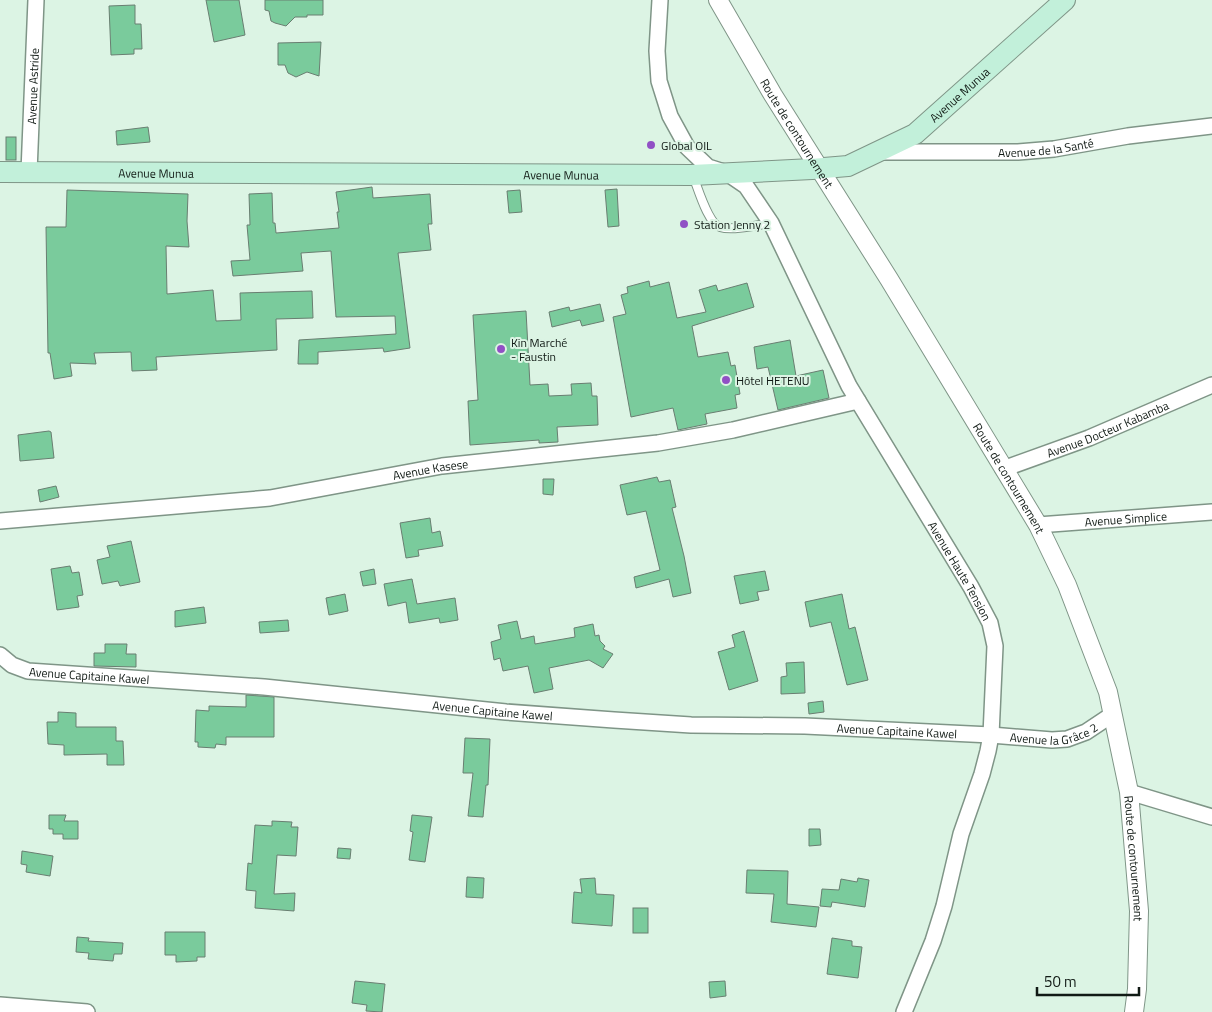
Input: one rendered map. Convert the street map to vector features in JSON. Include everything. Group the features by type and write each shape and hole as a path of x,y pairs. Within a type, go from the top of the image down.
{"main road":[{"name":"Avenue Munua","path":"0,172 692,175 848,166 915,134 1065,0"}],"street":[{"name":"Avenue Astride","path":"29,172 36,0"},
{"name":"Avenue Haute Tension","path":"660,0 657,51 659,82 670,116 687,147 708,167 726,174 746,186 771,223 849,386 971,587 990,623 995,646 991,735 982,774 962,834 944,906 933,941 904,1012"},
{"name":"Route de contournement","path":"718,0 773,94 889,279 1038,526 1081,618 1108,692 1129,792 1138,911 1137,989 1134,1012"},
{"name":"Avenue de la Santé","path":"879,152 1018,152 1054,149 1128,136 1212,126"},
{"name":"Avenue Docteur Kabamba","path":"1004,470 1089,438 1212,386"},
{"name":"Avenue Kasese","path":"0,521 270,498 442,466 658,443 733,430 858,401"},
{"name":"Avenue Simplice","path":"1038,526 1212,512"},
{"name":"Avenue Capitaine Kawel","path":"0,655 12,665 28,671 264,687 506,712 691,725 805,726 991,735"},
{"name":"Avenue la Grâce 2","path":"991,735 1052,740 1067,739 1086,732 1113,714"},
{"path":"1129,792 1212,817"},
{"path":"0,1005 87,1012"}],"lane":[{"path":"692,175 712,221 719,227 729,228 771,223"}],"building":[{"path":"206,0 239,0 245,35 214,42"},
{"path":"265,0 323,0 323,15 295,17 286,26 271,21 269,11 265,10"},
{"path":"135,5 135,24 141,24 142,49 134,49 134,54 111,55 109,6"},
{"path":"321,42 319,76 307,72 296,77 288,73 285,65 278,65 278,43"},
{"path":"148,127 150,142 117,145 116,131"},
{"path":"6,137 16,137 16,160 6,160"},
{"path":"372,187 373,198 430,194 432,224 428,224 431,250 398,253 410,348 384,352 383,348 318,352 318,364 298,364 299,340 396,334 395,316 336,317 331,251 301,253 303,271 233,276 231,261 250,260 247,225 250,225 249,194 272,193 273,223 275,223 276,233 339,228 336,192"},
{"path":"617,189 619,226 608,227 605,190"},
{"path":"67,190 188,194 187,221 189,247 166,246 167,294 213,290 216,321 241,320 240,293 312,291 313,318 276,319 277,350 156,357 157,370 132,371 131,352 94,353 96,364 70,363 72,376 54,379 50,353 48,353 46,227 66,227"},
{"path":"520,190 522,212 509,213 507,191"},
{"path":"649,281 650,287 669,282 677,318 706,312 699,290 716,285 718,291 747,283 754,307 692,326 698,357 728,352 731,366 735,365 740,394 735,395 737,408 705,414 707,424 678,430 673,408 631,417 613,317 626,314 621,295 628,293 627,287"},
{"path":"600,304 604,321 582,326 580,320 552,327 549,312 569,307 570,311"},
{"path":"526,311 530,385 548,384 549,396 572,395 571,384 591,383 592,396 597,396 598,425 557,427 558,442 539,443 539,440 470,445 468,401 478,400 473,315"},
{"path":"790,340 796,376 823,370 829,398 778,410 768,367 757,369 754,347"},
{"path":"51,432 54,458 20,461 18,435"},
{"path":"657,477 659,482 670,480 676,507 672,508 691,593 673,597 669,579 636,588 634,577 660,570 646,511 627,515 620,485"},
{"path":"543,479 554,479 553,495 543,494"},
{"path":"56,486 59,497 40,502 38,490"},
{"path":"430,518 432,533 440,531 443,546 418,550 419,556 406,558 400,523"},
{"path":"131,541 140,582 120,586 118,581 102,584 97,560 110,557 107,546"},
{"path":"70,566 72,573 79,572 83,595 77,596 79,607 57,610 51,569"},
{"path":"374,569 376,584 363,586 360,572"},
{"path":"765,571 769,590 757,592 759,600 740,604 734,576"},
{"path":"412,579 417,604 455,598 458,620 440,623 439,618 409,623 406,602 388,606 384,584"},
{"path":"345,594 348,611 329,615 326,598"},
{"path":"842,594 849,629 855,627 868,680 847,685 831,622 810,627 805,602"},
{"path":"204,607 206,623 175,627 175,611"},
{"path":"288,620 289,631 260,633 259,622"},
{"path":"517,621 521,639 534,636 535,644 575,637 574,628 593,624 595,636 599,635 600,641 605,646 603,649 613,654 603,668 589,660 549,668 553,689 534,693 528,666 503,671 500,658 494,660 491,642 501,639 498,625"},
{"path":"744,631 758,681 729,690 718,652 735,647 732,635"},
{"path":"105,644 127,644 126,654 136,654 136,667 94,666 94,653 105,653"},
{"path":"804,662 805,693 781,694 781,677 787,676 786,663"},
{"path":"246,695 274,697 274,737 226,737 226,745 216,744 215,748 198,747 198,742 195,742 196,710 209,711 209,706 246,707"},
{"path":"823,701 824,712 809,714 808,703"},
{"path":"58,712 76,713 76,727 116,727 116,741 123,741 124,765 107,765 107,754 64,755 64,745 48,744 47,722 58,722"},
{"path":"465,738 490,739 488,785 486,785 483,817 468,816 473,773 463,773"},
{"path":"49,815 66,815 64,821 78,821 78,839 63,839 63,834 53,834 53,829 49,829"},
{"path":"412,815 432,817 425,862 409,860 413,832 410,831"},
{"path":"272,821 292,822 291,827 298,827 296,856 277,855 274,894 295,893 294,911 255,908 256,891 246,890 248,863 252,864 255,825 272,826"},
{"path":"809,829 820,829 821,845 809,846"},
{"path":"338,848 351,849 350,859 337,858"},
{"path":"22,851 53,856 50,876 26,872 27,865 21,864"},
{"path":"747,870 788,871 787,904 819,907 816,927 771,922 774,894 746,893"},
{"path":"467,877 484,878 483,898 466,897"},
{"path":"595,878 596,894 614,895 612,926 572,923 574,892 582,893 580,879"},
{"path":"858,878 869,880 865,907 832,902 831,907 820,906 822,889 839,890 841,879 857,882"},
{"path":"633,908 648,908 648,933 633,933"},
{"path":"165,932 205,932 205,957 197,957 197,961 176,962 176,955 165,955"},
{"path":"77,937 89,938 88,941 123,943 122,954 114,954 113,961 88,959 89,953 76,952"},
{"path":"832,938 852,941 852,946 862,947 858,978 827,974"},
{"path":"355,981 385,984 382,1012 366,1011 367,1005 352,1003"},
{"path":"725,981 726,996 710,998 709,982"}],"place":[{"name":"Global OIL","path":"651,145"},
{"name":"Station Jenny 2","path":"684,224"},
{"name":"Kin Marché - Faustin","path":"501,349"},
{"name":"Hôtel HETENU","path":"726,380"}]}
